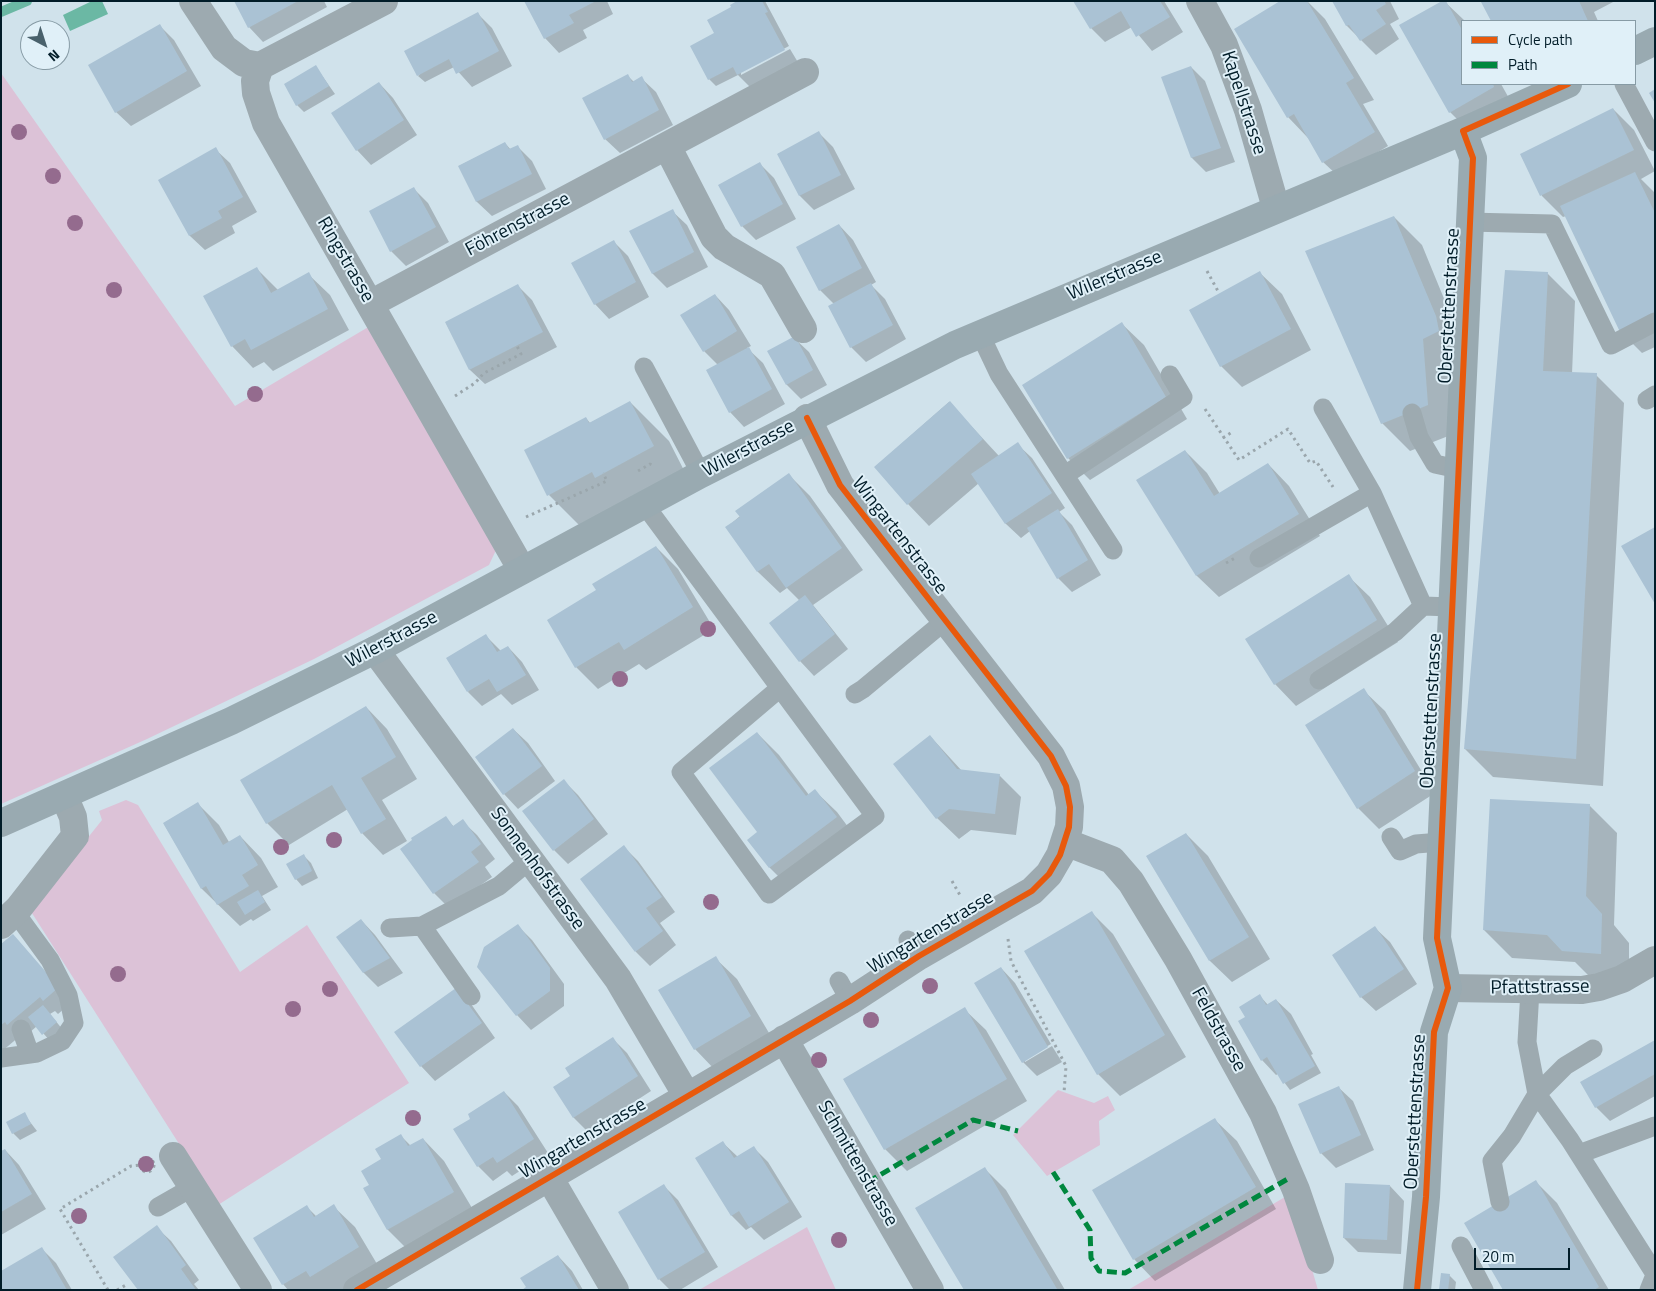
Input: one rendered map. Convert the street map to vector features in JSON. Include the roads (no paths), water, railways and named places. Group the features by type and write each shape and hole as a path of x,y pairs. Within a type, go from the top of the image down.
{"main road":[{"path":"1636,50 1655,41"},
{"name":"Wilerstrasse","path":"1,823 231,721 375,650 807,418 980,334 1463,131 1566,85"},
{"name":"Oberstettenstrasse","path":"1417,1290 1426,1197 1434,1032 1448,988 1437,938 1468,222 1473,158 1463,131"}],"street":[{"path":"193,1 224,48 244,63 260,66 384,1"},
{"name":"Kapellstrasse","path":"1200,1 1224,45 1245,101 1276,208"},
{"name":"Ringstrasse","path":"260,66 255,81 256,93 266,123 522,570"},
{"name":"Föhrenstrasse","path":"370,304 805,72"},
{"path":"667,146 714,237 730,251 772,275 803,329"},
{"name":"Wingartenstrasse","path":"357,1290 784,1039 844,991 913,948 1032,890 1049,874 1069,827 1070,807 1066,786 1051,756 840,485 807,418"},
{"name":"Sonnenhofstrasse","path":"375,650 618,979 687,1096"},
{"path":"8,918 75,836 73,817 64,796"},
{"name":"Feldstrasse","path":"1064,842 1112,860 1123,871 1183,967 1264,1112 1296,1190 1320,1260"},
{"name":"Pfattstrasse","path":"1448,988 1572,991 1600,987 1622,979 1655,960"},
{"name":"Schmittenstrasse","path":"784,1039 930,1290"},
{"path":"173,1156 258,1290"},
{"path":"549,1177 615,1290"}],"lane":[{"path":"1625,85 1655,142"},
{"path":"1468,222 1552,224 1611,345 1655,322"},
{"path":"980,334 1000,374 1113,550"},
{"path":"644,367 702,474"},
{"path":"1064,475 1183,397 1170,375"},
{"path":"1323,408 1372,493 1423,606"},
{"path":"1412,412 1419,437 1435,464 1458,469"},
{"path":"1259,558 1372,493"},
{"path":"644,504 875,816 768,894 681,772 780,688"},
{"path":"1318,680 1395,632 1423,606 1452,607"},
{"path":"855,694 864,689 946,620"},
{"path":"1391,837 1400,851 1416,844 1441,842"},
{"path":"390,928 422,926 499,886 530,860"},
{"path":"1,1058 30,1054 62,1041 74,1023 68,994 50,960 8,918"},
{"path":"422,926 471,996"},
{"path":"1530,990 1526,1042 1537,1094 1579,1154 1655,1274 1649,1290"},
{"path":"21,1029 30,1054"},
{"path":"1500,1202 1492,1161 1512,1136 1537,1094 1564,1066 1594,1049"},
{"path":"1579,1154 1655,1126"},
{"path":"158,1207 193,1187"},
{"path":"1461,1246 1484,1290"}],"waterway":[{"path":"1,12 27,1"}]}
